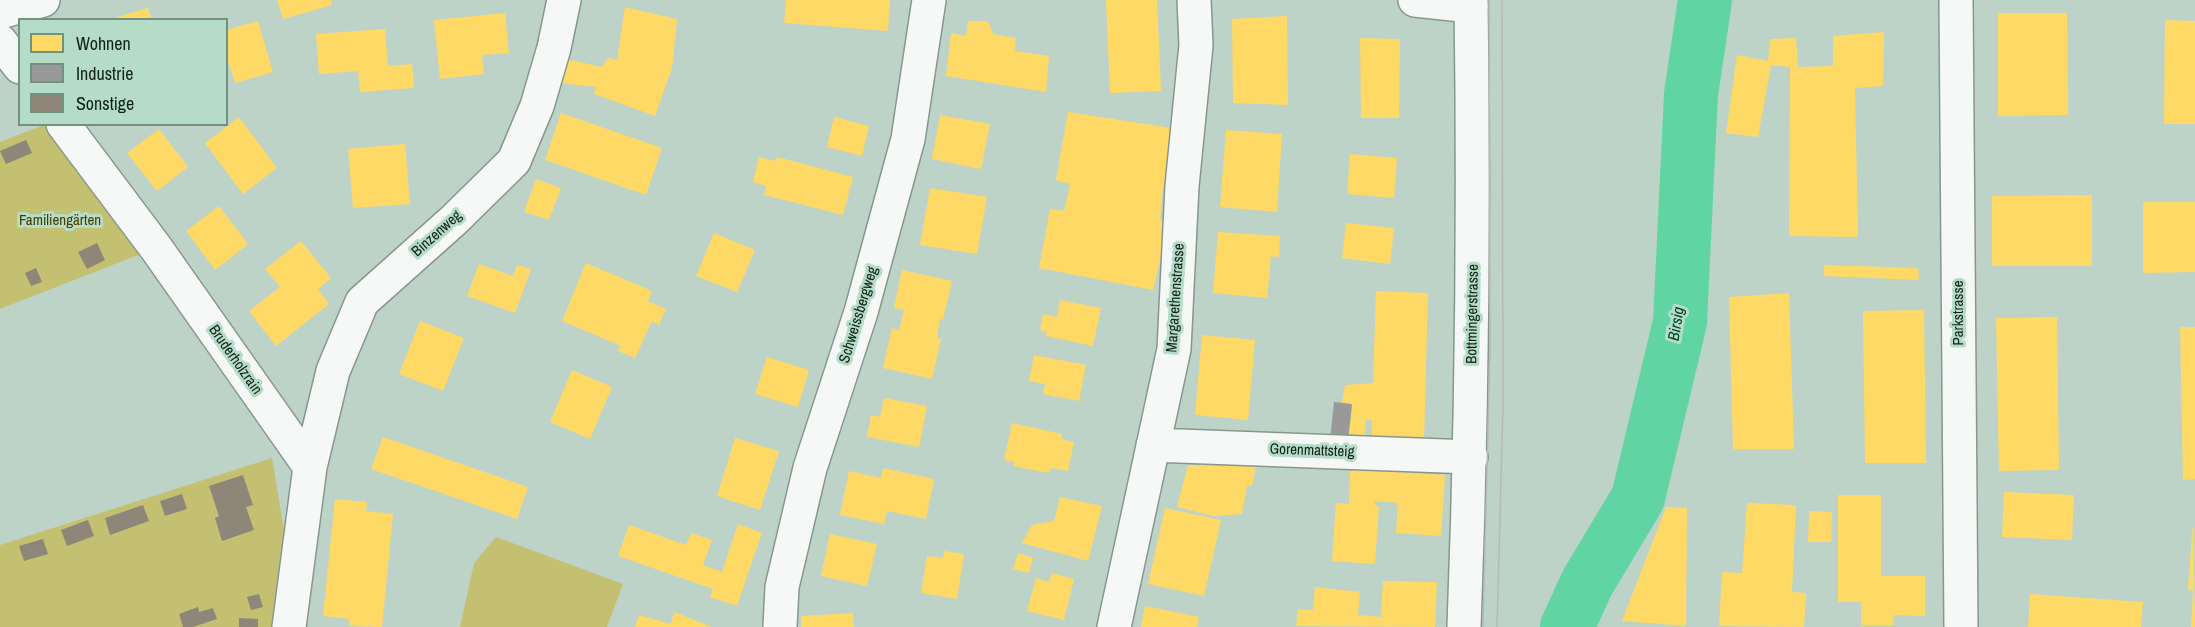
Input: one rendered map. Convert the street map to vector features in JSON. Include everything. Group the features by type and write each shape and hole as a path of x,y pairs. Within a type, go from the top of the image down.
{"street":[{"path":"0,12 43,0"},
{"name":"Binzenweg","path":"310,467 333,371 362,302 454,220 514,161 537,106 554,48 564,0"},
{"name":"Schweissbergweg","path":"780,627 782,587 810,468 861,312 908,139 929,0"},
{"name":"Margarethenstrasse","path":"1114,627 1174,350 1182,186 1196,45 1194,0"},
{"path":"1415,0 1471,3"},
{"name":"Parkstrasse","path":"1956,0 1961,627"},
{"name":"Bottmingerstrasse","path":"1464,627 1471,457 1474,242 1471,3"},
{"path":"0,41 18,64"},
{"name":"Bruderholzrain","path":"64,126 156,248 310,467"},
{"name":"Gorenmattsteig","path":"1153,446 1471,457"},
{"path":"289,627 310,467"}],"green space":[{"name":"Familiengärten","path":"41,126 64,126 156,248 0,309 0,142"},
{"path":"272,458 285,536 271,627 0,627 0,545"},
{"path":"496,537 623,584 607,627 460,627 474,563"}],"building: Wohnen":[{"path":"277,0 331,0 332,5 283,19"},
{"path":"786,0 890,0 888,31 784,23"},
{"path":"1106,0 1157,0 1161,91 1110,93"},
{"path":"625,7 677,19 672,68 655,116 594,94 596,87 560,83 566,59 602,67 608,58 617,60"},
{"path":"148,8 151,18 117,18"},
{"path":"505,13 509,53 482,55 484,74 440,79 434,20"},
{"path":"1998,13 2067,13 2068,115 1998,116"},
{"path":"1287,16 1288,105 1233,103 1232,19"},
{"path":"2165,20 2195,21 2195,124 2164,124"},
{"path":"258,21 273,72 235,83 228,61 228,29"},
{"path":"968,21 988,21 993,34 1016,38 1015,51 1049,56 1046,92 946,76 951,33 966,36"},
{"path":"385,29 388,66 412,64 414,88 360,92 358,71 319,74 316,34"},
{"path":"1884,32 1883,86 1855,88 1858,237 1789,236 1790,67 1771,65 1758,137 1726,133 1737,55 1768,61 1770,39 1796,38 1798,67 1833,66 1833,36"},
{"path":"1360,38 1400,39 1399,118 1361,118"},
{"path":"1068,112 1178,129 1172,187 1163,186 1160,220 1169,222 1153,290 1039,268 1050,209 1064,211 1070,184 1056,180"},
{"path":"561,113 662,148 646,195 545,160"},
{"path":"940,115 990,124 981,169 932,159"},
{"path":"239,117 277,168 243,194 205,143"},
{"path":"834,117 869,126 862,156 827,147"},
{"path":"159,129 188,167 157,191 127,153"},
{"path":"1226,130 1282,134 1277,212 1220,207"},
{"path":"405,144 410,204 353,208 348,149"},
{"path":"1350,154 1397,158 1394,198 1347,194"},
{"path":"759,157 775,161 777,157 853,177 843,215 764,195 766,186 753,182"},
{"path":"536,179 561,188 549,220 524,212"},
{"path":"930,188 987,197 977,254 920,245"},
{"path":"2092,195 2092,266 1992,266 1992,196"},
{"path":"2143,202 2195,202 2195,272 2143,273"},
{"path":"219,206 248,244 215,270 186,231"},
{"path":"1346,223 1394,228 1390,264 1342,258"},
{"path":"1218,232 1280,236 1279,257 1271,256 1267,298 1213,293"},
{"path":"714,233 755,250 737,292 696,276"},
{"path":"301,241 331,278 318,289 329,304 276,346 249,311 280,287 265,269"},
{"path":"586,263 652,291 648,301 666,309 659,325 652,321 635,358 618,351 621,346 562,321"},
{"path":"479,264 513,276 517,265 531,269 515,313 467,296"},
{"path":"1824,265 1918,268 1919,280 1824,276"},
{"path":"902,270 952,281 943,320 940,319 937,337 941,339 932,379 883,368 892,328 899,330 904,310 894,308"},
{"path":"1376,291 1428,293 1424,440 1372,439 1372,420 1366,420 1364,442 1348,441 1352,404 1342,403 1345,385 1373,383"},
{"path":"1789,293 1794,449 1733,449 1729,297"},
{"path":"1060,300 1101,308 1093,346 1046,336 1047,332 1040,330 1043,314 1057,317"},
{"path":"1924,310 1926,463 1865,463 1863,311"},
{"path":"2057,317 2059,470 1999,471 1996,318"},
{"path":"420,321 464,338 443,391 399,374"},
{"path":"2180,327 2195,327 2195,479 2183,480"},
{"path":"1202,335 1255,340 1248,420 1195,415"},
{"path":"1034,355 1086,365 1079,401 1043,394 1045,384 1029,381"},
{"path":"767,357 809,370 798,407 755,394"},
{"path":"572,370 612,387 590,439 550,422"},
{"path":"884,398 927,406 919,447 867,437 871,415 880,417"},
{"path":"1012,423 1062,434 1061,439 1074,442 1068,471 1050,468 1049,473 1013,466 1014,462 1004,460"},
{"path":"383,437 528,487 517,519 371,469"},
{"path":"735,438 779,451 760,510 717,496"},
{"path":"1188,465 1256,466 1252,486 1247,486 1242,514 1213,516 1177,507"},
{"path":"883,468 934,479 926,519 887,511 884,524 840,515 849,471 881,478"},
{"path":"1350,469 1445,475 1441,536 1396,533 1398,503 1375,501 1375,505 1379,506 1375,564 1332,561 1336,503 1349,504"},
{"path":"2004,492 2074,495 2072,540 2002,537"},
{"path":"1838,495 1881,495 1881,576 1925,576 1925,616 1894,615 1893,625 1861,625 1861,602 1838,602"},
{"path":"1060,497 1102,506 1088,561 1022,543 1032,525 1054,521"},
{"path":"335,499 367,502 366,511 393,514 382,627 349,626 349,619 323,616"},
{"path":"1747,503 1796,505 1792,592 1806,593 1804,627 1719,626 1722,572 1742,573"},
{"path":"1666,507 1687,508 1686,626 1622,621"},
{"path":"1165,508 1221,520 1204,596 1148,584"},
{"path":"1809,511 1832,512 1831,542 1808,542"},
{"path":"2193,522 2195,627 2191,627 2193,590 2188,590"},
{"path":"738,524 762,533 737,606 710,597 713,589 618,556 629,525 686,545 691,533 712,540 703,565 722,572"},
{"path":"830,534 877,544 867,586 821,576"},
{"path":"944,551 964,554 957,599 921,593 927,556 943,558"},
{"path":"1018,553 1033,558 1029,573 1013,569"},
{"path":"1052,573 1074,579 1064,620 1027,611 1036,578 1049,582"},
{"path":"1383,581 1437,582 1435,627 1296,626 1298,609 1313,610 1315,587 1360,592 1358,615 1381,617"},
{"path":"2030,594 2143,602 2141,627 2028,627"},
{"path":"1145,606 1199,617 1197,627 1141,627"},
{"path":"674,612 712,627 635,627 639,615 671,624"},
{"path":"853,613 854,627 801,627 801,616"}],"building: Industrie":[{"path":"1334,402 1352,404 1348,441 1330,440"}],"building: Sonstige":[{"path":"26,140 32,153 6,164 0,151"},
{"path":"97,243 105,260 87,269 78,252"},
{"path":"36,268 42,282 31,286 25,273"},
{"path":"243,475 253,505 246,507 254,530 222,541 215,518 219,516 209,486"},
{"path":"182,494 187,509 165,516 160,501"},
{"path":"143,505 149,521 110,535 105,518"},
{"path":"88,520 94,536 67,546 61,530"},
{"path":"43,539 48,554 24,561 19,546"},
{"path":"259,594 263,607 251,610 247,597"},
{"path":"198,607 199,612 213,608 217,619 193,627 183,627 179,614"},
{"path":"239,618 258,619 258,627 239,627"}],"waterway":[{"name":"Birsig","path":"1567,627 1587,583 1638,498 1680,322 1691,94 1705,0"}],"tram line":[{"path":"1483,627 1490,350 1489,0"},
{"path":"1497,627 1503,406 1502,0"}]}
